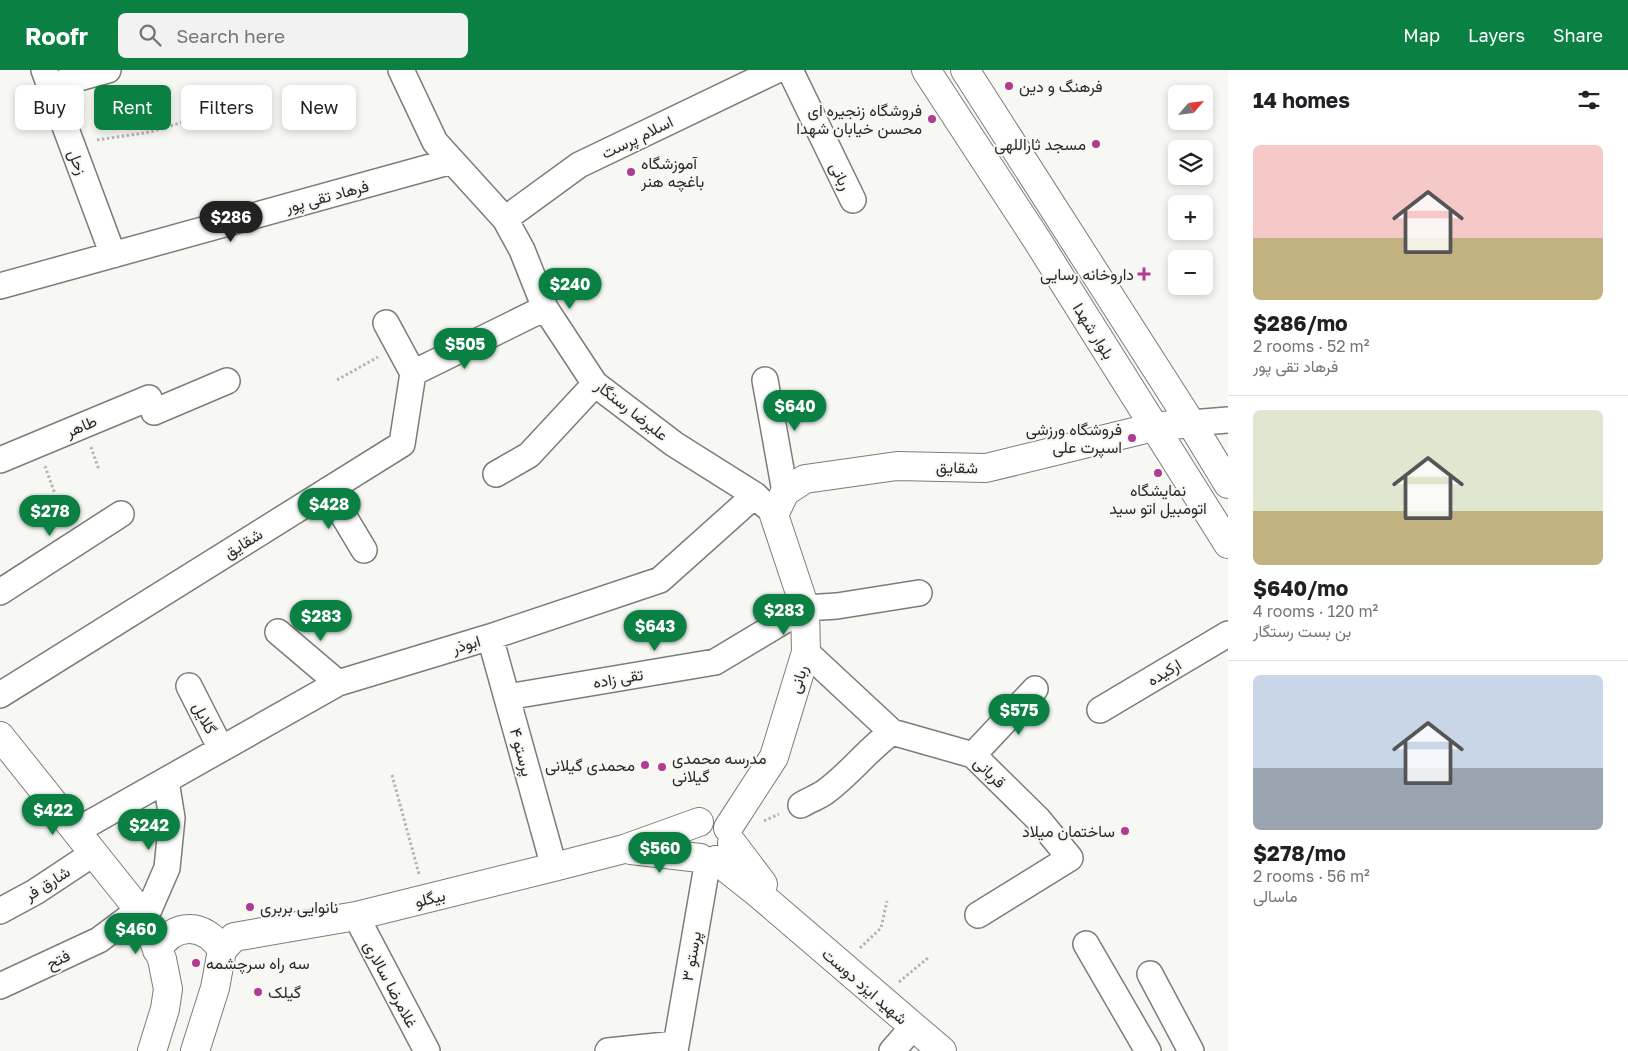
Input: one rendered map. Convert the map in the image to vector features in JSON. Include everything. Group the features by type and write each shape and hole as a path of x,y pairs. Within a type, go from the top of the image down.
{"main road":[{"name":"بلوار شهدا","path":"926,70 1037,240 1228,544"},
{"name":"بلوار شهدا","path":"965,70 1228,484"},
{"name":"شقایق","path":"780,503 805,479 897,466 986,468 1154,427 1191,423"},
{"name":"ربانی","path":"712,842 774,757 806,652 805,608 780,503"},
{"path":"0,736 141,916 162,959 168,990 165,1009 152,1051"},
{"name":"بیگلو","path":"228,944 356,916 624,849 712,842"},
{"name":"شهید ایزد دوست","path":"712,842 748,885 942,1051"},
{"path":"157,950 162,941 170,934 190,929 200,930 209,934 217,941 228,944 195,1051"}],"street":[{"path":"47,78 108,70"},
{"name":"علیرضا رستگار","path":"401,70 435,142 505,219 522,250 545,308 595,384 674,444 755,495 780,503"},
{"name":"اسلام پرست","path":"505,219 579,165 777,70"},
{"name":"ربانی","path":"790,70 853,200"},
{"name":"زحل","path":"47,78 113,255"},
{"name":"فرهاد تقی پور","path":"0,286 452,161"},
{"path":"386,323 413,373 545,308"},
{"name":"شقایق","path":"0,695 402,444 413,373"},
{"path":"765,380 780,503"},
{"name":"طاهر","path":"0,460 149,398 154,412 228,381"},
{"path":"496,474 530,455 595,384"},
{"path":"1191,423 1228,420"},
{"path":"328,490 364,550"},
{"name":"ابوذر","path":"76,831 338,683 490,637 660,580 755,495"},
{"path":"0,592 121,514"},
{"path":"805,608 837,606 919,593"},
{"name":"تقی زاده","path":"507,698 715,662 805,608"},
{"path":"278,632 338,683"},
{"name":"ارکیده","path":"1100,710 1228,634"},
{"name":"پرستو ۴","path":"490,637 554,867"},
{"name":"قربانی","path":"806,652 892,732 974,755 1038,819 1070,858 978,915"},
{"name":"گلایل","path":"189,686 221,749"},
{"path":"974,755 1035,689"},
{"path":"802,805 825,792 853,768 878,742 892,732"},
{"path":"141,916 167,868 172,818 166,781"},
{"name":"پرستو ۳","path":"675,1047 712,842"},
{"name":"شارق فر","path":"0,911 35,892 94,854"},
{"name":"فتح","path":"0,986 99,940 141,916"},
{"name":"غلامرضا سالاری","path":"356,916 427,1051"},
{"path":"1086,944 1148,1051"},
{"path":"1150,974 1191,1051"},
{"path":"892,1051 913,1027"},
{"path":"608,1051 675,1047"}],"path":[{"path":"71,144 150,132 181,123"},
{"path":"337,380 398,345"},
{"path":"392,775 426,899"},
{"path":"842,966 881,928 887,901"},
{"path":"880,998 929,958"}],"place":[{"name":"فرهنگ و دین","path":"1009,86"},
{"name":"فروشگاه زنجیره ای محسن خیابان شهدا","path":"932,119"},
{"name":"مسجد ثاراللهی","path":"1096,144"},
{"name":"آموزشگاه باغچه هنر","path":"631,172"},
{"name":"داروخانه رسایی","path":"1144,274"},
{"name":"فروشگاه ورزشی اسپرت علی","path":"1132,438"},
{"name":"نمایشگاه اتومبیل اتو سید","path":"1158,473"},
{"name":"محمدی گیلانی","path":"645,765"},
{"name":"مدرسه محمدی گیلانی","path":"662,767"},
{"name":"ساختمان میلاد","path":"1125,831"},
{"name":"نانوایی بربری","path":"250,907"},
{"name":"سه راه سرچشمه","path":"196,963"},
{"name":"گیلک","path":"258,992"}]}
